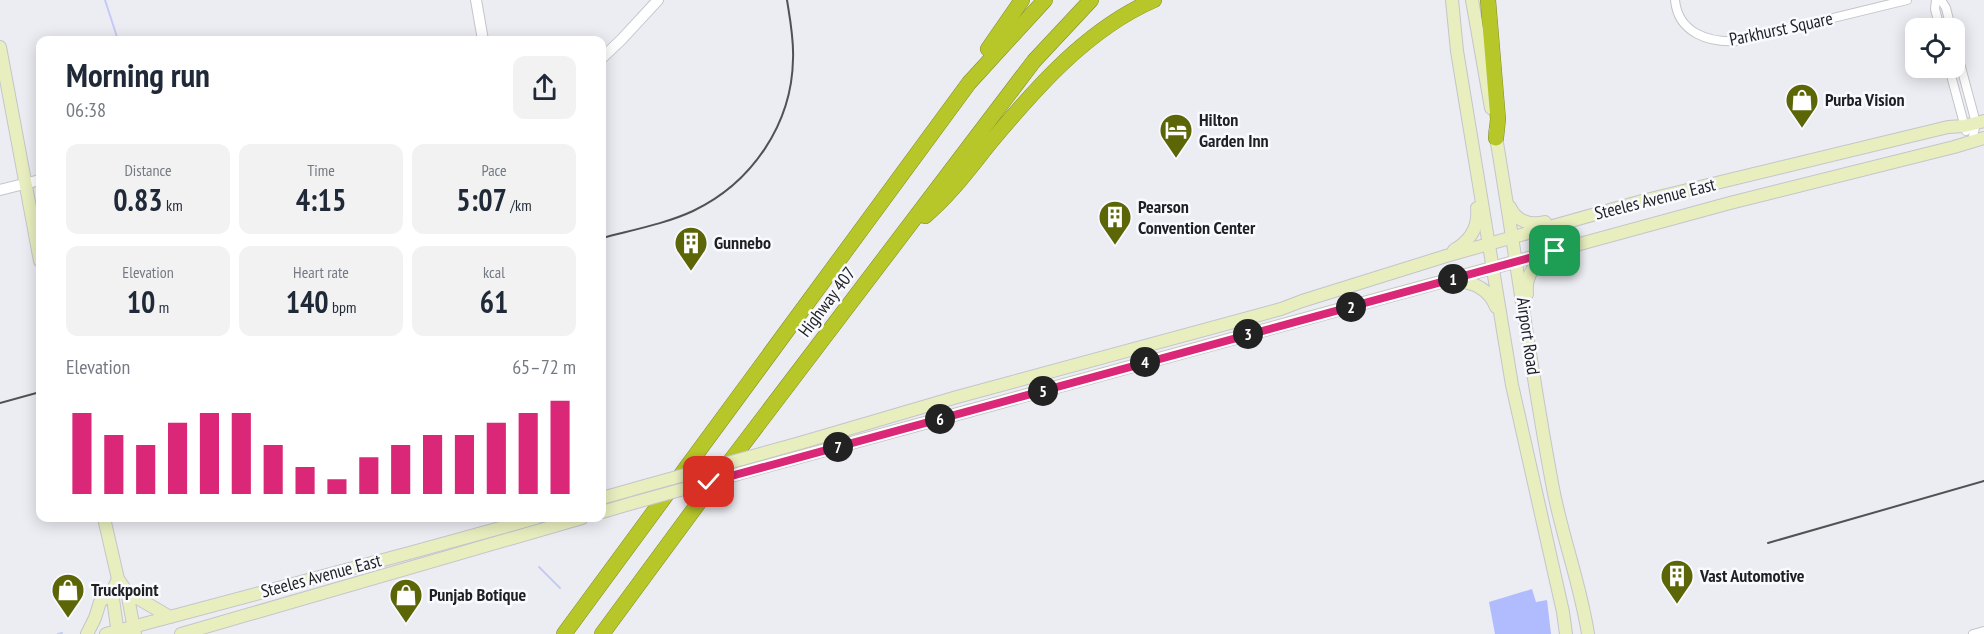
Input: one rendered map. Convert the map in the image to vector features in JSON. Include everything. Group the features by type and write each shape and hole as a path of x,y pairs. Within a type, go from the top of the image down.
{"highway":[{"path":"969,83 981,58 1022,0"},
{"name":"Highway 407","path":"564,634 969,83 1045,0"},
{"name":"Highway 407","path":"602,634 700,501 1034,61 1090,0"},
{"path":"906,231 941,203 1019,109 1053,73 1103,31 1142,5 1154,0"},
{"path":"1488,0 1498,119 1496,138"}],"main road":[{"name":"Airport Road","path":"1452,0 1457,51 1512,385 1534,477 1566,634"},
{"name":"Airport Road","path":"1472,0 1517,261 1538,407 1554,494 1576,575 1588,634"},
{"path":"0,47 36,239"},
{"name":"Steeles Avenue East","path":"606,497 1281,309 1446,256 1642,201 1948,127 1975,123"},
{"name":"Steeles Avenue East","path":"606,511 1730,203 1978,139"},
{"path":"1446,256 1463,246 1476,228 1478,212 1472,177 1476,165"},
{"path":"1505,191 1513,213 1525,222 1538,224 1556,219 1567,222"},
{"path":"1526,321 1530,309 1527,280 1538,262 1555,251"},
{"path":"1446,281 1468,282 1486,292 1493,300 1501,322"},
{"path":"105,522 118,579 127,592 134,630"},
{"name":"Steeles Avenue East","path":"114,633 134,630 170,617 521,522"},
{"name":"Steeles Avenue East","path":"181,634 568,522"},
{"path":"87,634 100,602 112,592 118,579"},
{"path":"112,592 114,633"},
{"path":"127,592 170,617"}],"street":[{"path":"476,0 482,36"},
{"path":"606,54 658,0"},
{"name":"Parkhurst Square","path":"1675,0 1682,21 1693,31 1708,39 1724,42 1746,39 1907,0"},
{"path":"1936,0 1937,18"},
{"path":"1941,0 1948,18"},
{"path":"1955,78 1975,123"},
{"path":"1963,78 1978,139"},
{"path":"0,190 36,181"},
{"path":"1973,634 1984,631"}],"shaded area":[{"path":"1532,589 1536,602 1547,600 1551,634 1495,634 1489,602"}],"waterway":[{"path":"105,0 117,36"},
{"path":"539,567 560,588"},
{"path":"58,634 62,633"}],"railway":[{"path":"606,237 660,223 693,211 733,185 765,149 785,106 791,83 793,44 787,0"},
{"path":"0,403 36,393"},
{"path":"1768,543 1984,481"}],"place":[{"name":"Purba Vision","path":"1802,129"},
{"name":"Hilton Garden Inn","path":"1176,159"},
{"name":"Pearson Convention Center","path":"1115,246"},
{"name":"Gunnebo","path":"691,272"},
{"name":"Vast Automotive","path":"1677,605"},
{"name":"Truckpoint","path":"68,619"},
{"name":"Punjab Botique","path":"406,624"}],"route":[{"path":"709,482 1555,251"}]}
